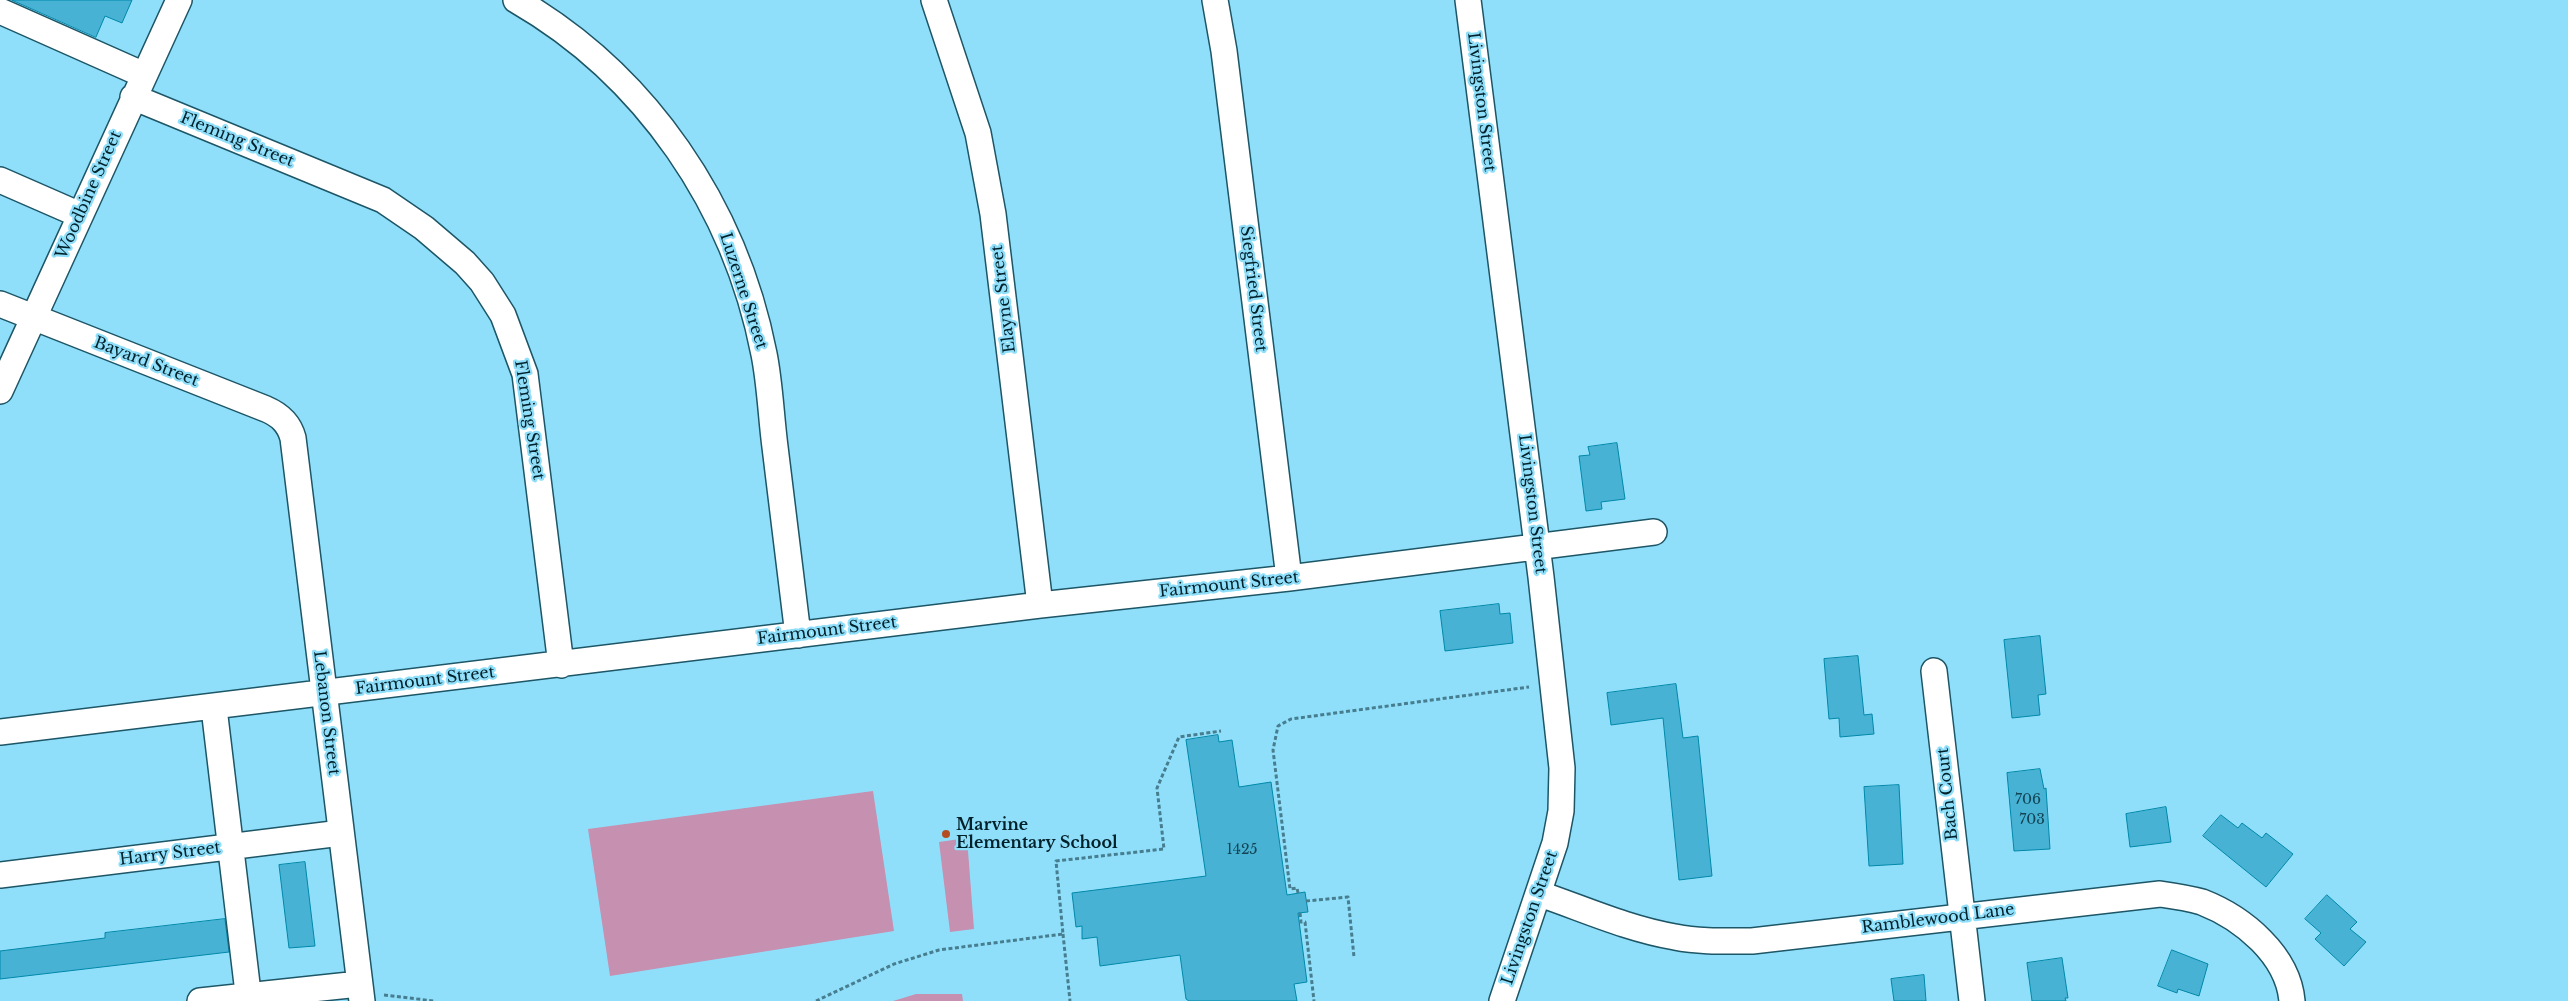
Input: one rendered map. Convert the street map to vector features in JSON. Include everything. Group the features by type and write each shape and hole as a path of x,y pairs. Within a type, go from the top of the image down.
{"street":[{"name":"Woodbine Street","path":"0,391 179,0"},
{"name":"Luzerne Street","path":"516,0 562,28 592,53 643,104 688,164 724,230 749,299 764,354 798,635"},
{"name":"Elayne Street","path":"934,0 978,133 993,214 1040,605"},
{"name":"Siegfried Street","path":"1215,0 1224,51 1289,578"},
{"name":"Livingston Street","path":"1468,0 1537,546 1560,738 1562,780 1560,820 1540,894 1502,1001"},
{"path":"0,11 144,75"},
{"name":"Fleming Street","path":"133,97 383,200 424,228 454,253 482,282 503,315 525,374 561,665"},
{"path":"0,180 80,215"},
{"name":"Bayard Street","path":"0,304 266,409 280,416 288,426"},
{"name":"Lebanon Street","path":"288,426 294,443 341,833 367,994"},
{"name":"Fairmount Street","path":"0,732 214,708 1040,605 1289,578 1654,532"},
{"name":"Bach Court","path":"1934,671 1972,1001"},
{"path":"214,708 248,998"},
{"name":"Harry Street","path":"0,875 341,833"},
{"name":"Ramblewood Lane","path":"1540,894 1633,927 1675,937 1752,941 2160,894 2181,897 2218,910 2255,934 2281,968 2287,980 2292,1001"},
{"path":"200,1001 367,994"}],"path":[{"path":"1298,893 1298,888 1290,889 1273,750 1278,726 1291,719 1530,687"},
{"path":"1070,1001 1056,861 1164,849 1156,788 1179,737 1221,731"},
{"path":"1306,901 1348,897 1354,957"},
{"path":"1300,913 1301,922 1305,922 1314,1001"},
{"path":"816,1001 894,964 939,950 1063,934"},
{"path":"367,994 434,1001"}],"shaded area":[{"path":"873,791 894,931 610,976 588,829"},
{"path":"967,838 974,929 950,932 939,842"},
{"path":"916,994 962,994 963,1001 893,1001"}],"building":[{"path":"12,0 132,0 122,23 105,16 96,37"},
{"path":"1617,443 1625,499 1601,502 1602,509 1586,511 1579,456 1590,455 1588,447"},
{"path":"1499,604 1500,614 1510,613 1513,643 1445,651 1440,611"},
{"path":"2040,636 2046,694 2038,695 2040,715 2012,718 2004,640"},
{"path":"1858,656 1864,715 1872,714 1874,734 1840,737 1839,718 1829,719 1824,659"},
{"path":"1676,684 1683,738 1698,736 1712,876 1679,880 1663,718 1611,725 1607,693"},
{"path":"1218,735 1219,742 1232,740 1239,787 1271,782 1287,895 1305,892 1308,912 1298,913 1307,982 1294,984 1297,1001 1189,1001 1186,999 1180,955 1100,966 1097,937 1082,939 1082,926 1076,927 1072,893 1206,876 1186,740"},
{"path":"2040,769 2044,789 2046,788 2050,849 2014,851 2007,773"},
{"path":"1899,785 1903,864 1869,866 1864,787"},
{"path":"2166,807 2171,842 2130,847 2126,814"},
{"path":"2221,815 2238,828 2242,823 2262,838 2266,833 2293,854 2266,887 2203,836"},
{"path":"305,862 315,946 289,948 279,865"},
{"path":"2327,895 2357,922 2350,929 2366,942 2344,966 2315,939 2321,933 2305,919"},
{"path":"225,919 229,952 0,979 0,951 105,938 105,933"},
{"path":"2172,950 2208,964 2199,996 2178,989 2177,993 2158,986"},
{"path":"2062,958 2068,998 2065,998 2066,1001 2032,1001 2027,963"},
{"path":"1924,975 1926,1001 1894,1001 1891,979"}],"place":[{"name":"Marvine Elementary School","path":"946,834"}]}
